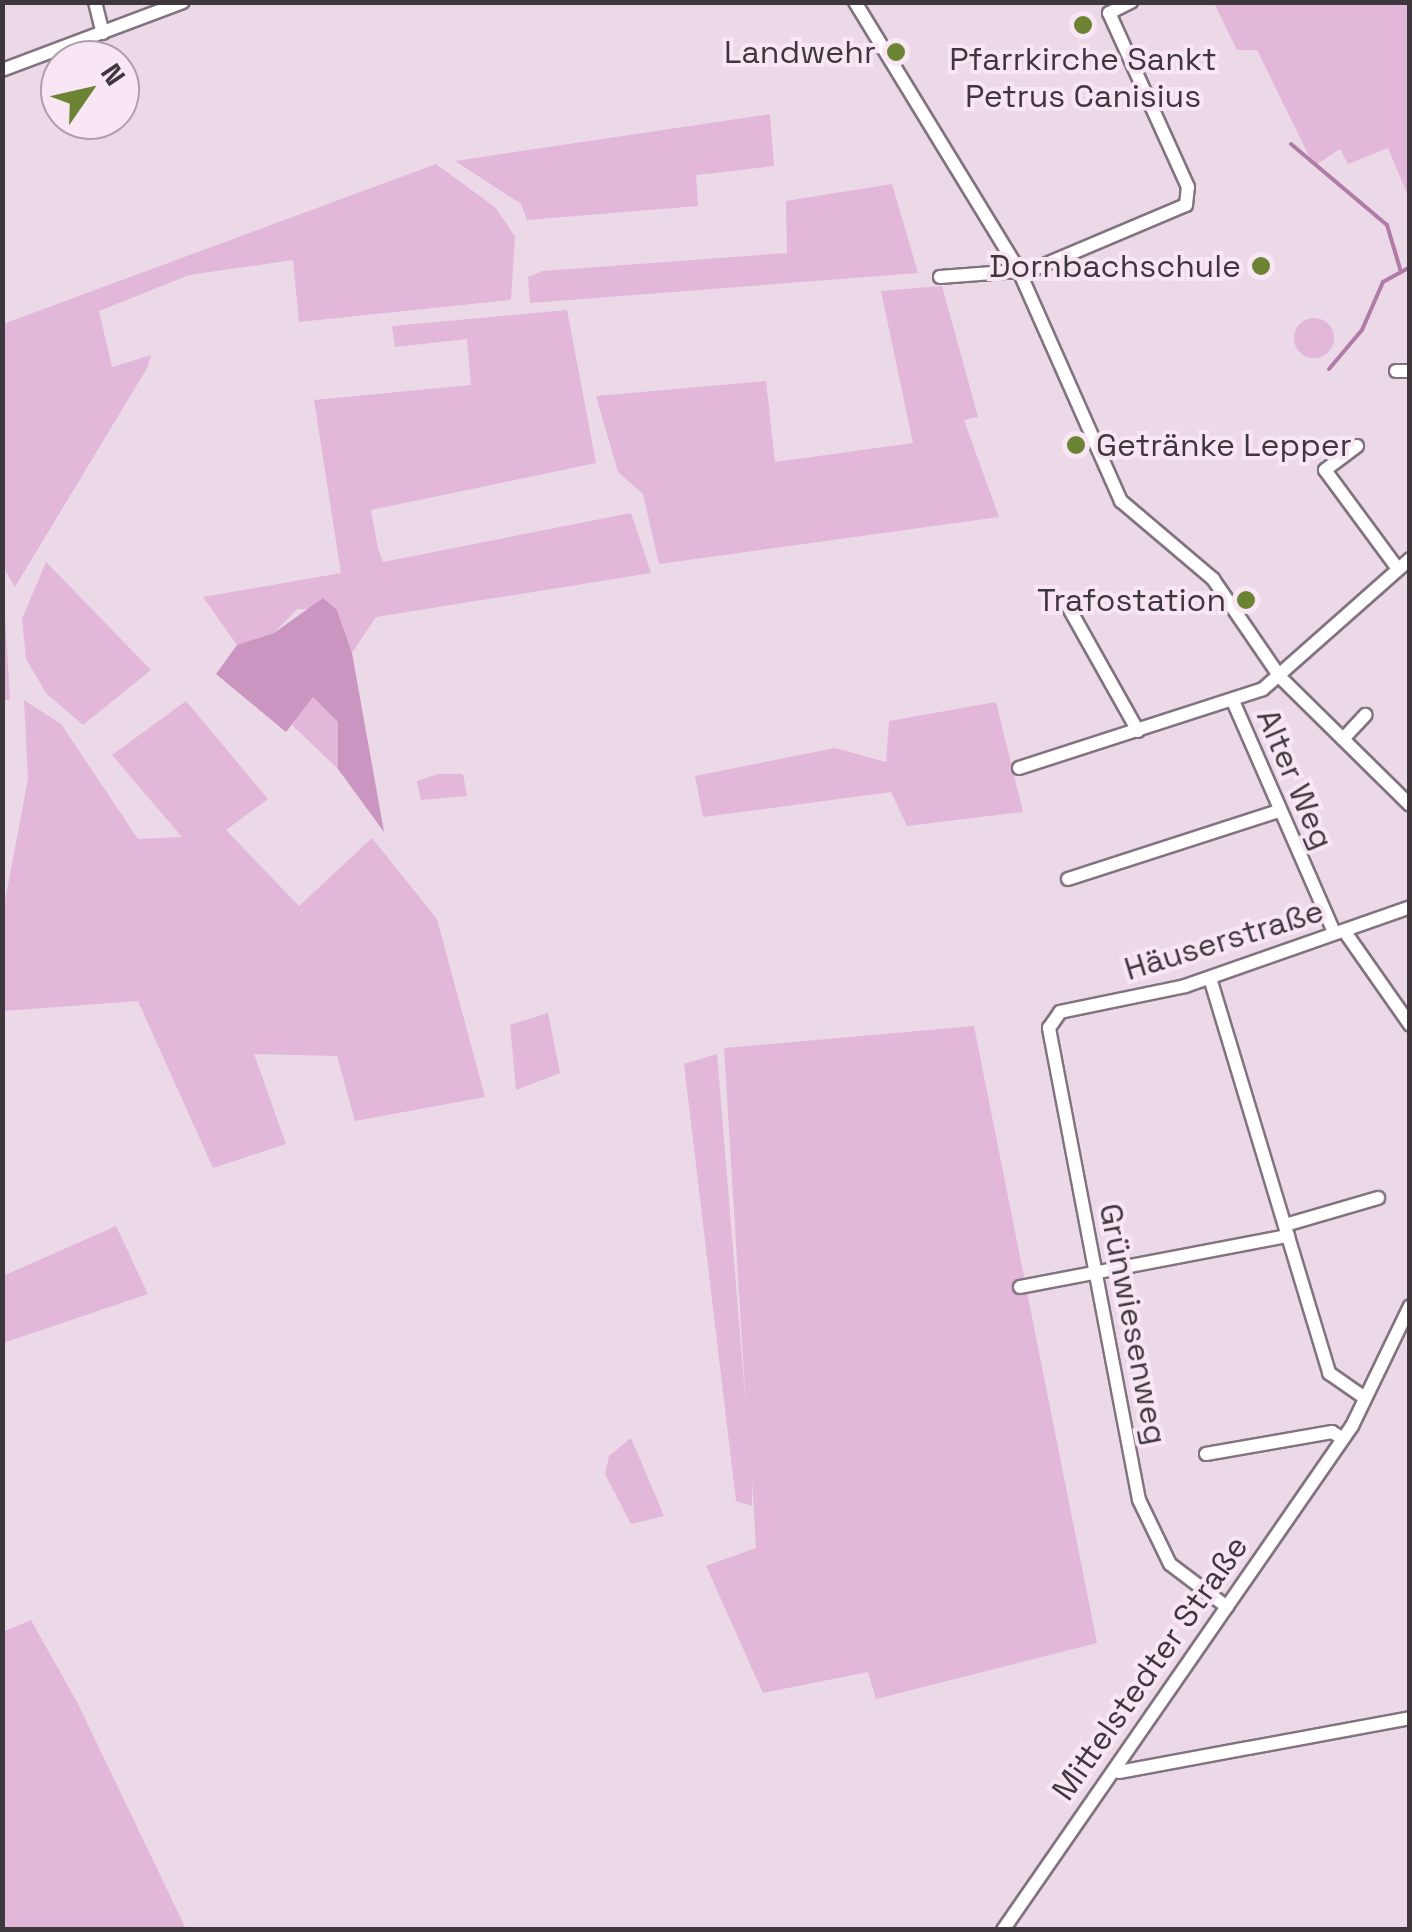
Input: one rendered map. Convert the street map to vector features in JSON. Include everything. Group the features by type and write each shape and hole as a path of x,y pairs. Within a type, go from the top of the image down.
{"street":[{"path":"96,2 103,33"},
{"path":"2,70 183,2"},
{"path":"855,2 1019,272 1116,494 1214,579 1280,677 1410,805"},
{"path":"940,278 1019,272 1186,205 1188,187 1109,13 1131,2"},
{"path":"1357,446 1325,470 1398,569"},
{"path":"1020,768 1233,701 1280,677 1410,559"},
{"path":"1065,601 1138,731"},
{"name":"Alter Weg","path":"1233,701 1278,811 1339,932 1410,1026"},
{"path":"1343,739 1365,715"},
{"path":"1068,879 1278,811"},
{"name":"Häuserstraße","path":"1052,1018 1210,978 1410,907"},
{"path":"1210,978 1329,1372 1365,1398"},
{"name":"Grünwiesenweg","path":"1052,1018 1138,1500 1170,1564 1227,1607"},
{"path":"1020,1287 1286,1230 1378,1198"},
{"name":"Mittelstedter Straße","path":"1003,1930 1119,1772 1343,1438 1410,1306"},
{"path":"1206,1454 1332,1432 1343,1438"},
{"path":"1119,1772 1410,1718"}],"shaded area":[{"path":"1214,3 1409,3 1409,198 1388,148 1348,164 1340,149 1314,166 1257,50 1237,50"},
{"path":"770,114 774,166 696,175 698,206 527,220 521,204 455,161"},
{"path":"436,164 496,208 515,237 511,300 299,322 293,260 189,275 99,311 112,367 151,355 147,368 15,587 3,567 3,324"},
{"path":"892,184 918,273 530,303 528,277 543,271 787,253 786,201"},
{"path":"942,286 978,417 964,420 999,517 659,564 643,494 618,472 596,396 766,381 775,462 913,443 881,291"},
{"path":"567,310 596,463 371,510 378,549 383,562 631,513 651,573 376,617 352,653 337,610 297,609 274,633 237,645 203,597 341,573 314,400 471,385 467,339 395,347 392,326"},
{"path":"1314,318 1328,324 1334,338 1328,352 1314,358 1300,352 1294,338 1300,324"},
{"path":"46,562 151,670 83,725 46,693 26,659 22,619"},
{"path":"3,585 10,699 2,701"},
{"path":"323,598 337,610 352,653 384,832 338,769 338,722 313,697 286,732 216,674 237,645 274,633"},
{"path":"312,696 338,722 338,769 292,725"},
{"path":"24,700 61,724 138,839 182,837 112,755 186,701 268,799 226,830 299,906 372,838 437,919 485,1097 355,1121 337,1056 254,1054 286,1144 213,1168 138,1001 3,1011 3,911 28,779"},
{"path":"996,702 1023,812 907,826 891,792 703,817 695,776 835,748 886,762 889,721"},
{"path":"438,774 463,774 467,796 421,800 417,781"},
{"path":"548,1013 560,1073 516,1090 510,1025"},
{"path":"974,1026 1097,1643 876,1699 868,1672 763,1693 706,1566 756,1548 752,1480 752,1506 736,1501 684,1064 717,1054 746,1407 724,1048"},
{"path":"116,1226 148,1294 3,1343 3,1276"},
{"path":"631,1438 664,1516 631,1524 605,1474 609,1456"},
{"path":"31,1620 78,1704 186,1929 3,1929 3,1632"}],"waterway":[{"path":"1291,144 1387,225 1401,272"},
{"path":"1329,369 1362,330 1383,282 1410,267"}],"place":[{"name":"Pfarrkirche Sankt Petrus Canisius","path":"1083,25"},
{"name":"Landwehr","path":"896,52"},
{"name":"Dornbachschule","path":"1261,266"},
{"name":"Getränke Lepper","path":"1076,445"},
{"name":"Trafostation","path":"1246,600"}]}
